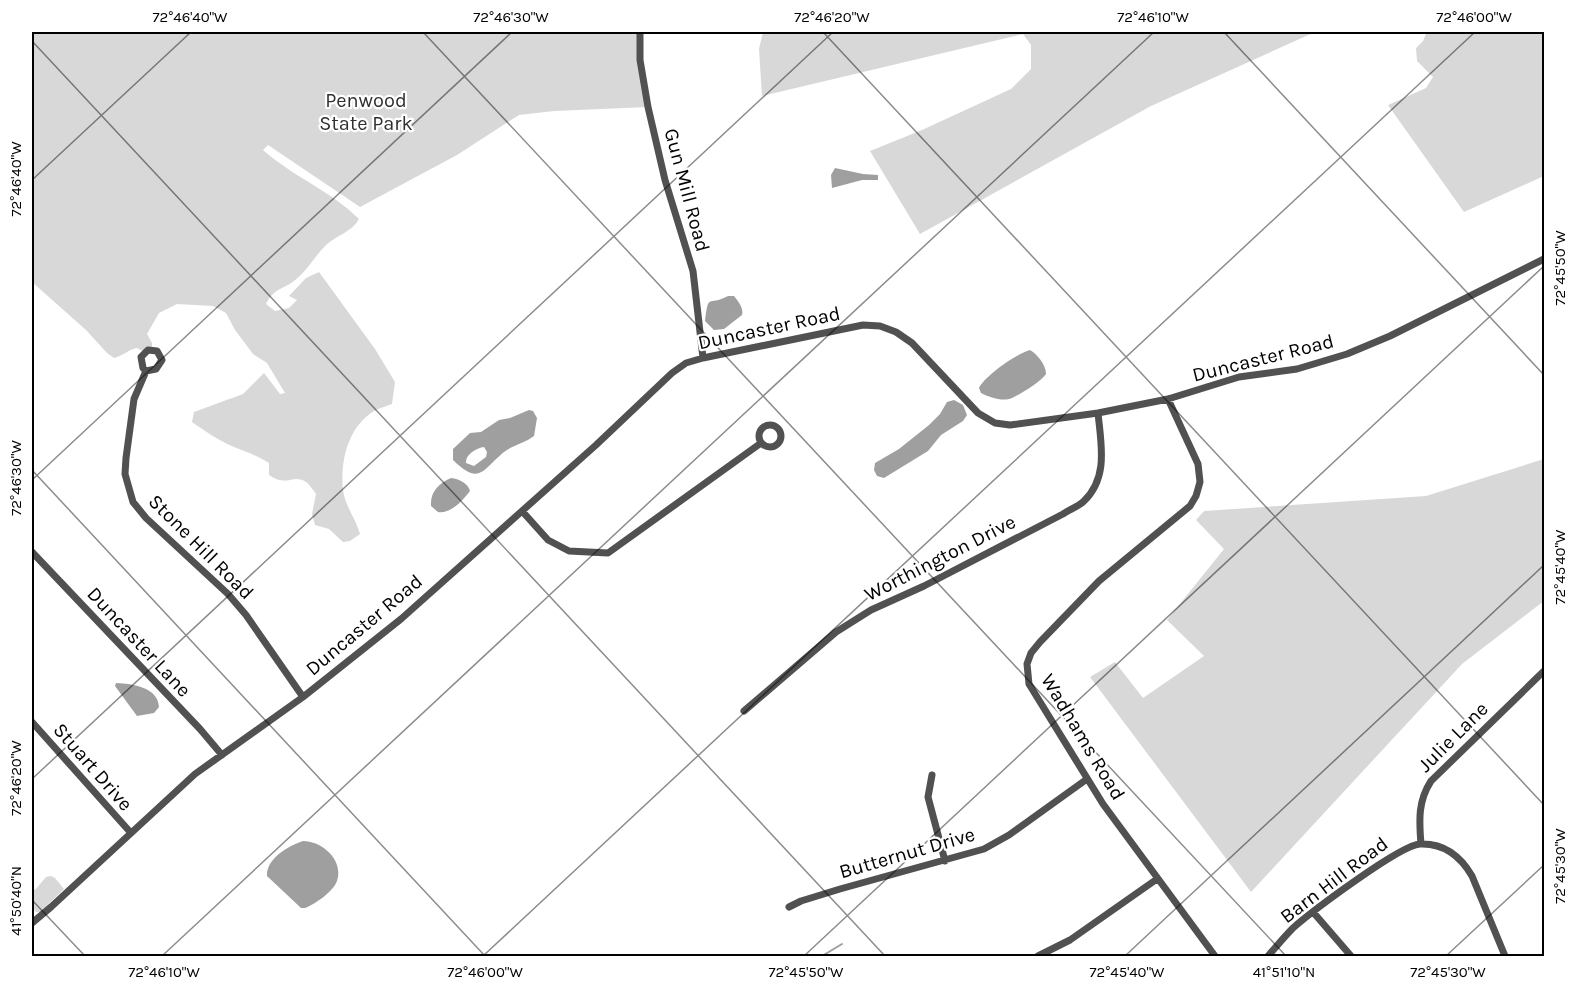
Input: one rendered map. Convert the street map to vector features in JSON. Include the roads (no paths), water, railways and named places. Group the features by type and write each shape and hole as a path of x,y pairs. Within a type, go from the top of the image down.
{"street":[{"name":"Gun Mill Road","path":"640,32 640,60 648,107 666,183 693,271 703,358"},
{"name":"Duncaster Road","path":"32,923 195,774 303,697 401,619 596,445 672,373 686,363 863,325 880,326 912,343 978,413 995,423 1010,426 1098,413 1168,399 1239,377 1297,369 1347,354 1390,336 1545,259"},
{"name":"Stone Hill Road","path":"146,371 134,399 126,458 125,474 132,501 146,518 228,594 246,615 303,697"},
{"name":"Wadhams Road","path":"1168,399 1193,451 1200,472 1200,482 1194,501 1099,581 1040,642 1026,664 1029,684 1087,779 1125,835 1215,957"},
{"name":"Worthington Drive","path":"744,711 836,632 871,610 924,586 1082,502 1094,488 1103,461 1098,413"},
{"path":"522,511 548,540 569,550 608,553 761,443"},
{"name":"Duncaster Lane","path":"32,552 222,755"},
{"name":"Julie Lane","path":"1420,844 1420,803 1431,781 1545,671"},
{"name":"Stuart Drive","path":"32,722 130,833"},
{"path":"932,775 928,797 945,861"},
{"name":"Butternut Drive","path":"789,906 840,889 945,861 994,844 1087,779"},
{"name":"Barn Hill Road","path":"1269,957 1291,930 1313,912 1401,850 1420,844 1436,845 1448,850 1465,864 1505,957"},
{"path":"1038,957 1070,940 1157,879"},
{"path":"1313,912 1351,957"}],"waterway":[{"path":"822,956 842,944"}],"park label":[{"name":"Penwood State Park","path":"366,112"}]}
